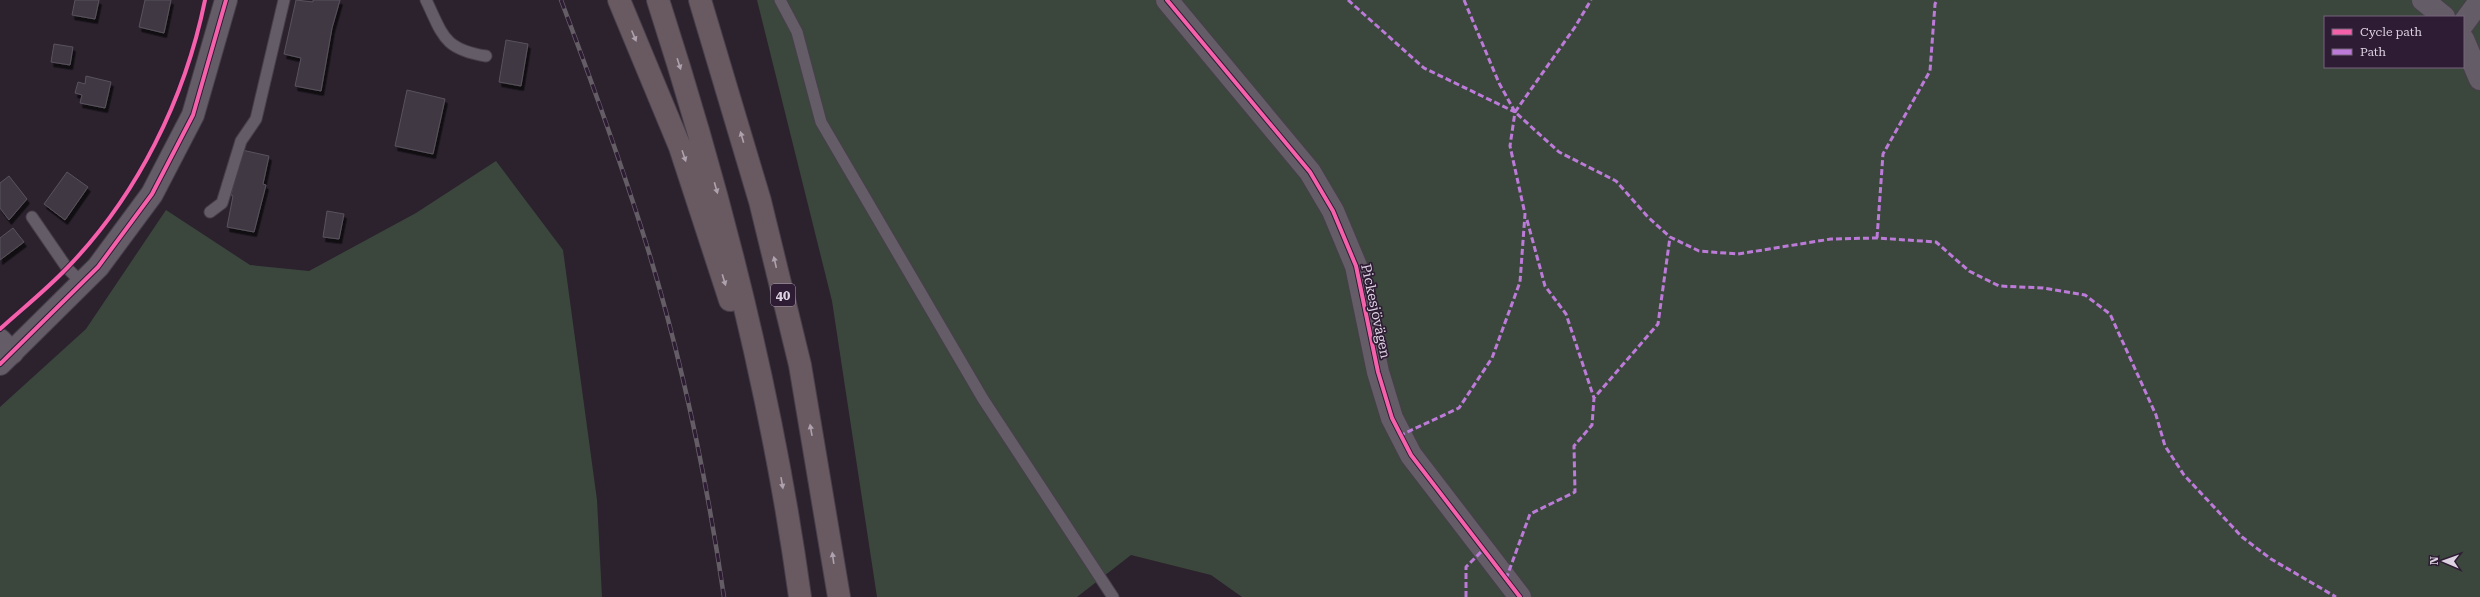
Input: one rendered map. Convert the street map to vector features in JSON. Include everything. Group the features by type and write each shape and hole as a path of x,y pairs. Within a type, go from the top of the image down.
{"highway":[{"path":"619,0 680,146 775,444"},
{"path":"658,0 724,215 762,375 800,597"},
{"name":"40","path":"700,0 760,201 800,364 839,597"}],"street":[{"path":"4,352 98,267 152,194 193,115 226,0"},
{"name":"Pickesjövägen","path":"1167,0 1310,172 1333,211 1356,266 1378,372 1392,418 1411,455 1520,597"},
{"path":"2423,0 2443,16"},
{"path":"2464,23 2480,1"},
{"path":"2464,41 2480,79"}],"lane":[{"path":"210,212 222,203 241,141 256,119 284,0"},
{"path":"426,0 440,33 453,45 467,53 486,56"},
{"path":"780,0 797,32 821,122 984,399 1114,597"},
{"path":"32,217 67,268 81,282"}],"green space":[{"path":"757,0 2480,0 2480,597 1242,597 1211,575 1131,555 1077,597 877,597 832,301"},
{"path":"496,161 563,250 597,500 602,597 0,597 0,407 86,329 166,210 250,265 309,271 416,213"}],"building":[{"path":"75,0 99,0 95,19 72,15"},
{"path":"145,0 171,0 164,33 139,27"},
{"path":"296,0 313,2 313,0 340,0 332,28 321,91 295,86 301,58 284,54"},
{"path":"506,40 528,44 521,86 499,82"},
{"path":"54,44 73,47 70,65 51,62"},
{"path":"86,76 111,82 105,108 80,103 82,95 75,93 78,82 85,84"},
{"path":"407,90 445,99 433,154 395,146"},
{"path":"242,150 269,156 263,184 266,185 254,232 227,227 233,196 231,195"},
{"path":"67,172 88,187 65,220 44,204"},
{"path":"9,176 27,199 9,220 0,208 0,183"},
{"path":"327,211 344,214 339,239 323,237"},
{"path":"13,228 24,242 0,260 0,238"}],"railway":[{"path":"561,0 619,160 650,256 674,340 702,468 724,597"}],"marked path":[{"path":"1348,0 1424,68 1515,112 1510,146 1525,214 1520,282 1492,358 1459,408 1401,435"},
{"path":"1464,0 1499,83 1515,112 1559,152 1616,181 1648,217 1670,237 1699,251 1738,254 1831,239 1877,238 1936,242 1969,271 1999,286 2043,288 2085,295 2110,314 2156,415 2165,446 2184,475 2242,537 2271,559 2336,597"},
{"path":"1515,112 1575,27 1591,0"},
{"path":"1877,238 1883,154 1930,71 1935,4 1937,0"},
{"path":"1527,220 1545,286 1566,314 1594,398"},
{"path":"1506,579 1530,514 1575,492 1574,446 1592,425 1594,398 1658,324 1670,237"},
{"path":"1466,597 1466,567 1483,550"}],"cycle path":[{"path":"0,329 67,268 92,240 115,210 136,178 155,144 185,74 205,0"},
{"path":"0,364 98,267 152,194 193,115 226,0"},
{"path":"1167,0 1310,172 1333,211 1356,266 1378,372 1392,418 1411,455 1520,597"}]}
